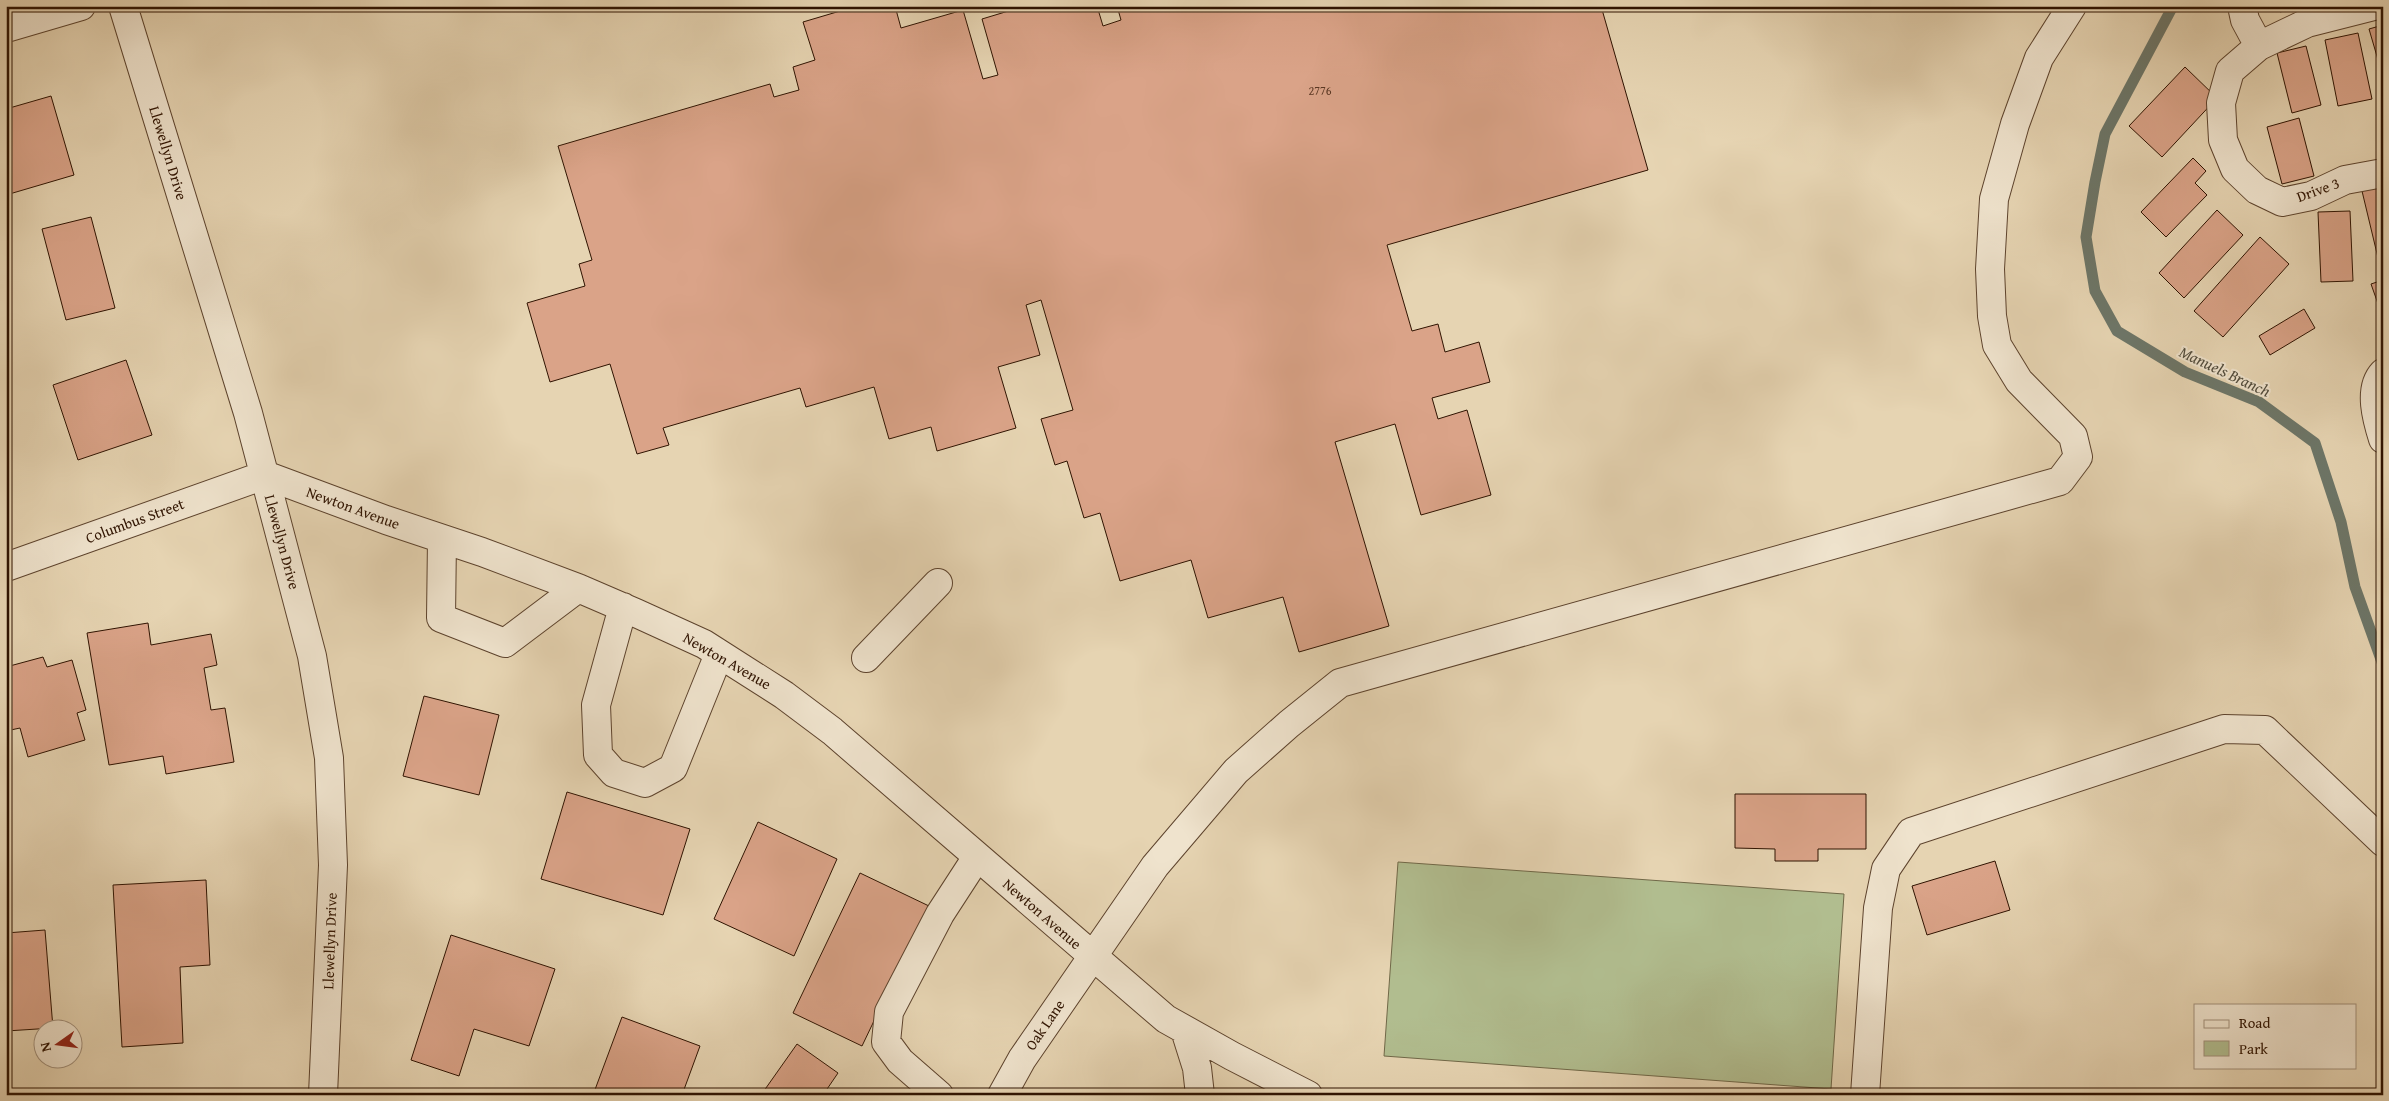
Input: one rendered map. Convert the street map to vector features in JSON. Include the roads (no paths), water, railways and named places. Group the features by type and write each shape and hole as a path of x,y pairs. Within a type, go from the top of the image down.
{"street":[{"path":"6,28 81,6"},
{"name":"Llewellyn Drive","path":"123,6 242,394 312,656 329,758 333,865 323,1095"},
{"name":"Oak Lane","path":"1002,1095 1022,1059 1091,956 1155,866 1236,771 1289,724 1340,683 2060,481 2078,457 2072,436 2019,381 1997,345 1990,269 1994,198 2015,124 2038,58 2072,6"},
{"path":"2242,6 2245,20 2259,46"},
{"name":"Drive 3","path":"2374,6 2307,24 2259,46 2230,71 2221,103 2223,140 2235,169 2256,190 2282,202 2311,196 2345,180 2383,173"},
{"path":"2383,373 2378,378 2375,411 2383,439"},
{"name":"Newton Avenue","path":"265,475 578,588 704,644 784,695 832,731 1166,1019 1308,1095"},
{"name":"Columbus Street","path":"6,567 265,475"},
{"path":"442,539 441,618 505,643 578,588"},
{"path":"866,658 938,583"},
{"path":"623,607 596,705 598,755 614,773 645,783 673,768 720,654"},
{"path":"1865,1095 1878,908 1886,869 1911,832 2224,729 2232,729 2266,730 2383,842"},
{"path":"939,1095 900,1061 886,1042 888,1012 940,914 976,856"},
{"path":"1185,1030 1197,1068 1200,1095"}],"waterway":[{"name":"Manuels Branch","path":"2173,6 2105,134 2086,237 2095,291 2117,331 2185,372 2259,402 2315,443 2341,522 2355,587 2383,665"}]}
